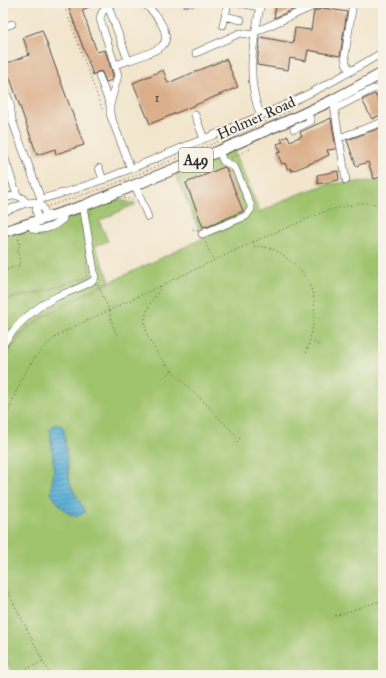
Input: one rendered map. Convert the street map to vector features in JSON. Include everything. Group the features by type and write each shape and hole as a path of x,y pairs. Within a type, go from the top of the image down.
{"highway":[{"name":"Holmer Road","path":"3,232 83,206 219,151 307,112 334,103 383,73"}],"street":[{"path":"115,65 161,47 164,44 165,36 161,22 153,11 144,3"},
{"path":"186,3 191,3"},
{"path":"223,25 228,3"},
{"path":"239,3 260,5 252,60 255,103 261,116"},
{"path":"196,53 240,33 255,33 324,3"},
{"path":"350,72 346,63 345,55 353,3"},
{"path":"110,4 128,60"},
{"path":"110,4 101,14 100,19 118,75 110,106"},
{"path":"225,16 242,20"},
{"path":"3,27 12,24"},
{"path":"3,212 26,203 73,191 103,180 261,116 311,93 383,52"},
{"path":"99,76 110,106 112,122 131,169"},
{"path":"3,85 10,103 12,120 39,200 36,209 38,221 33,229 40,230 56,225 64,219 63,213"},
{"path":"334,103 338,107 373,88 383,89"},
{"path":"334,103 346,180"},
{"path":"294,129 310,121 307,112"},
{"path":"195,116 204,139"},
{"path":"339,138 383,122"},
{"path":"202,234 246,216 251,209 235,168 223,161 219,151"},
{"path":"3,156 16,196"},
{"path":"99,168 103,180"},
{"path":"135,185 148,218"},
{"path":"3,199 8,196 16,196 24,198 26,203"},
{"path":"3,344 11,333 24,320 42,305 94,280 95,277 83,206"}],"path":[{"path":"63,3 105,116"},
{"path":"227,163 232,156 252,148"},
{"path":"122,198 142,201"},
{"path":"3,426 23,375 35,356 63,332 253,242 326,211 358,203 383,204"},
{"path":"3,271 20,265 18,248 20,245 16,228"},
{"path":"193,229 202,234 213,261"},
{"path":"253,242 255,247 266,246 279,252 301,271 308,280 313,292 315,316 306,354"},
{"path":"95,277 109,310 112,325 118,336"},
{"path":"161,286 147,307 145,320 151,341 172,371 240,440 234,444"},
{"path":"309,341 319,346"},
{"path":"167,375 172,371"},
{"path":"3,582 50,675"},
{"path":"336,616 383,600"},
{"path":"16,674 43,661"}],"green space":[{"path":"233,149 260,212 296,195 328,184 371,181 383,182 383,675 13,675 3,654 3,362 12,347 25,331 43,317 89,292 242,220 202,236 175,174"},
{"path":"117,199 136,204 99,221 108,241 95,246 110,281 43,317 12,347 3,362 3,300 38,293 90,276 81,213"},
{"path":"81,213 90,276 38,293 3,300 3,238"}],"water":[{"path":"58,424 64,429 71,486 85,511 83,514 77,516 71,515 64,510 51,493 54,468 50,428 53,425"}],"building":[{"path":"67,3 99,3 82,10 97,52 105,50 113,75 112,80 106,82 102,72 100,71 93,75"},
{"path":"292,3 300,3 299,7 274,18 276,5 292,7"},
{"path":"324,8 347,12 340,56 308,50 306,61 290,58 288,70 257,65 260,37 293,43 295,28 311,30 314,11"},
{"path":"42,30 84,145 56,154 55,149 37,155 5,64 29,55 23,37"},
{"path":"226,59 238,87 150,124 133,83 163,70 168,83"},
{"path":"375,94 383,109 383,114 372,119 362,100"},
{"path":"331,118 336,149 327,150 329,155 319,160 292,171 290,168 288,170 285,163 282,164 277,153 281,152 277,144 283,142 281,139 288,136 290,141 302,136 300,132"},
{"path":"383,127 383,176 374,179 368,162 356,166 347,140"},
{"path":"224,167 226,168 243,211 207,227 203,227 186,183"},
{"path":"338,171 339,180 318,184 317,175"}]}
